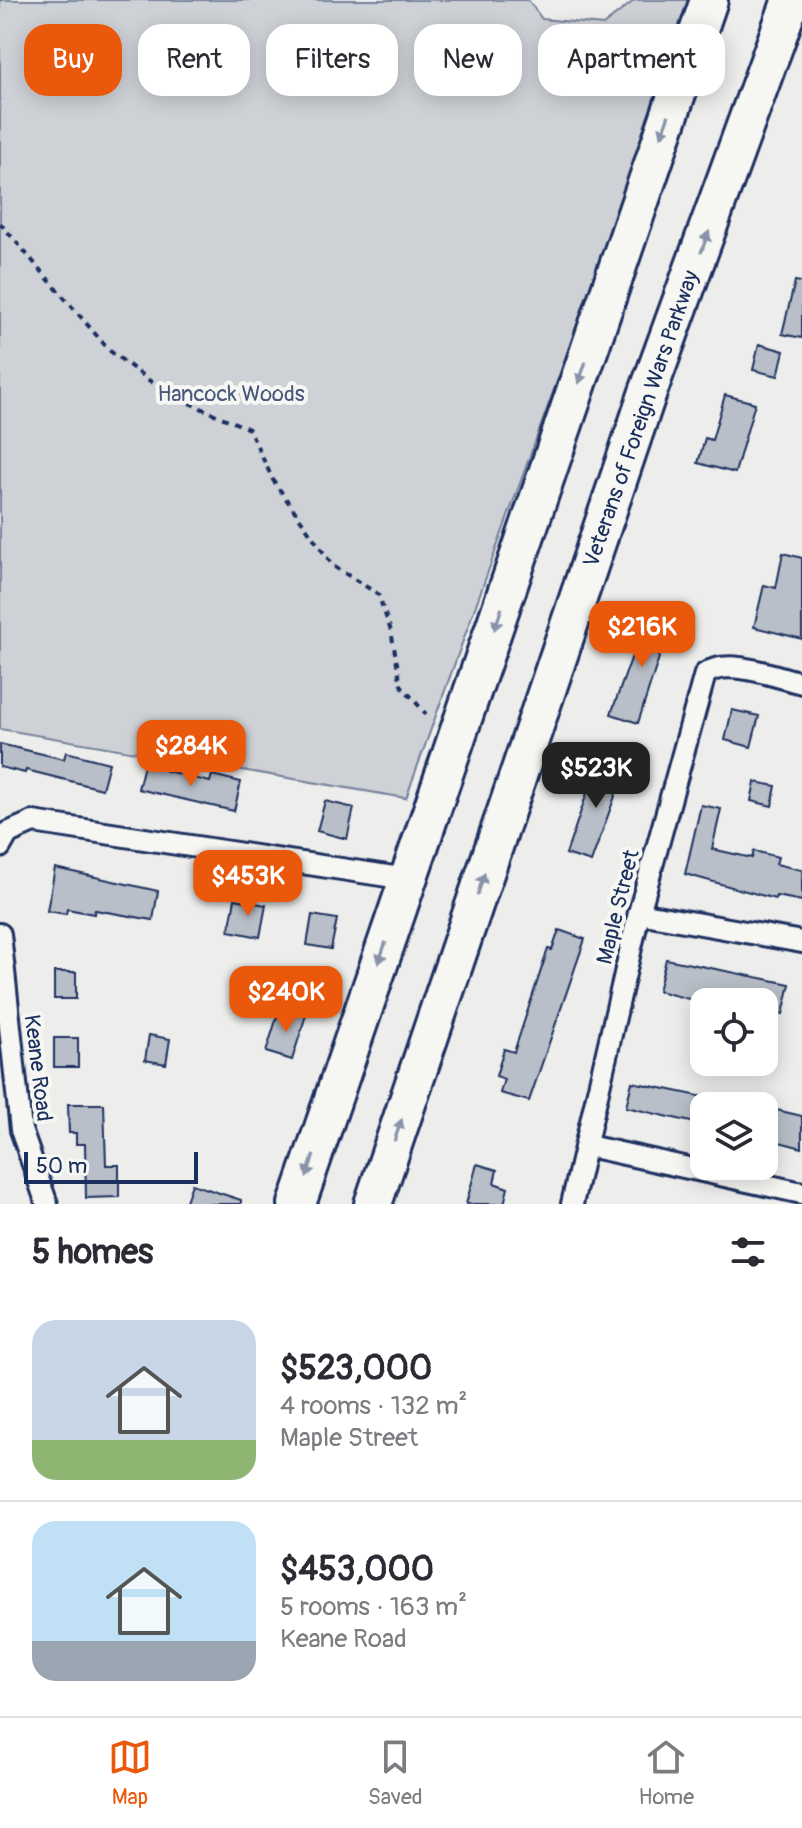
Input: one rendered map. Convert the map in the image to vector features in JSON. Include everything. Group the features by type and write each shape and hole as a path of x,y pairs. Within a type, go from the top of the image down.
{"highway":[{"path":"297,1204 709,0"},
{"name":"Veterans of Foreign Wars Parkway","path":"373,1204 647,395 791,0"}],"street":[{"name":"Maple Street","path":"572,1204 588,1146 639,913 705,674 713,668 730,668 802,683"},
{"path":"0,847 8,833 33,822 407,879"},
{"path":"639,913 802,942"},
{"name":"Keane Road","path":"0,934 21,1130 47,1204"},
{"path":"588,1146 802,1193"}],"path":[{"path":"0,223 110,351 166,393 249,429 273,480 333,566 378,594 391,631 401,685 426,714"}],"green space":[{"name":"Hancock Woods","path":"0,0 528,0 542,19 593,24 538,24 538,96 660,96 406,798 0,729"},
{"name":"Hancock Woods","path":"635,0 695,0 686,24 604,24"}],"building":[{"path":"795,281 802,282 802,338 782,334"},
{"path":"759,344 784,351 778,376 753,370"},
{"path":"725,395 755,403 735,473 698,463 705,438 712,440"},
{"path":"783,553 802,558 802,639 754,627 764,585 776,588"},
{"path":"648,612 671,620 638,723 611,714"},
{"path":"732,710 759,716 751,747 725,740"},
{"path":"0,744 64,759 66,752 109,763 102,789 26,770 25,773 0,767"},
{"path":"604,758 626,766 591,862 566,854 595,770 600,771"},
{"path":"144,765 210,782 212,775 241,782 234,811 138,789"},
{"path":"755,782 776,786 772,806 751,801"},
{"path":"325,801 354,808 347,839 317,831"},
{"path":"701,805 721,809 712,849 752,858 754,851 778,857 776,864 802,870 802,901 776,896 775,899 685,874"},
{"path":"55,868 158,891 153,920 95,910 94,914 67,909 66,914 47,911"},
{"path":"235,899 266,905 260,937 229,931"},
{"path":"312,915 337,919 331,949 307,945"},
{"path":"559,930 585,939 529,1101 500,1093 504,1079 496,1076 504,1049 514,1052 548,949 552,950"},
{"path":"666,959 790,984 783,1014 778,1013 778,988 690,988 690,999 658,991"},
{"path":"54,972 76,972 76,999 54,999"},
{"path":"280,1007 306,1015 292,1060 266,1052"},
{"path":"149,1035 170,1039 166,1064 145,1060"},
{"path":"54,1038 78,1038 78,1067 54,1067"},
{"path":"632,1082 690,1094 690,1122 626,1107"},
{"path":"68,1104 104,1104 106,1165 119,1165 119,1197 86,1198 85,1144 76,1144 76,1133 69,1133"},
{"path":"778,1110 802,1116 802,1148 778,1142"},
{"path":"477,1164 497,1170 494,1183 508,1188 504,1204 466,1204"},
{"path":"192,1184 241,1200 241,1204 185,1204"}]}
